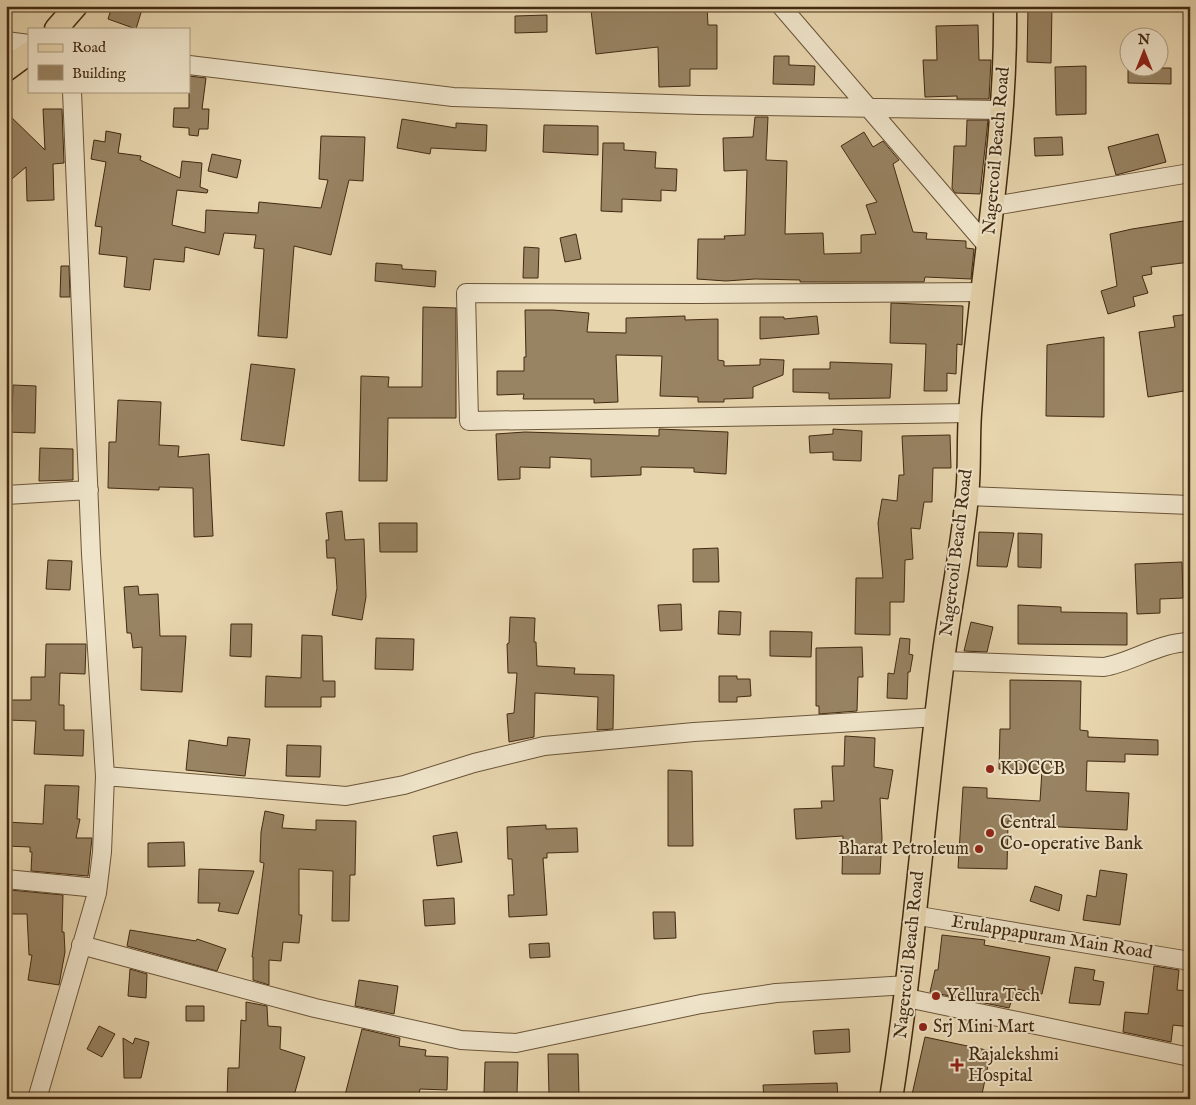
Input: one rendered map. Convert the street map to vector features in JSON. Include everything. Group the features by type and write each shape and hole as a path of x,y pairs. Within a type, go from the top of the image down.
{"main road":[{"name":"Nagercoil Beach Road","path":"891,1099 907,992 943,661 967,496 970,413 989,248 1006,55 1005,6"},
{"path":"57,28 75,14"},
{"path":"6,70 28,54"}],"street":[{"path":"780,6 989,248"},
{"path":"6,41 28,44"},
{"path":"190,65 453,97 1001,110"},
{"path":"37,1099 97,888 102,852 105,776 89,490 72,92"},
{"path":"993,206 1190,173"},
{"path":"970,413 469,421 466,293 984,292"},
{"path":"6,495 89,490"},
{"path":"967,496 1190,505"},
{"path":"943,661 1104,667 1121,664 1171,645 1190,642"},
{"path":"105,776 346,796 404,785 474,763 544,746 694,732 937,717"},
{"path":"6,879 97,888"},
{"name":"Erulappapuram Main Road","path":"914,916 1190,961"},
{"path":"81,945 315,1008 461,1040 516,1043 701,1004 776,993 907,992 1190,1057"}],"building":[{"path":"112,6 143,6 136,28 108,19"},
{"path":"603,6 707,6 708,25 717,25 717,69 690,69 690,86 659,87 658,47 596,54 591,10 603,8"},
{"path":"1028,6 1052,6 1051,63 1027,62"},
{"path":"547,15 547,32 515,33 515,16"},
{"path":"978,25 979,60 991,60 989,99 957,99 957,96 925,97 923,60 937,60 936,26"},
{"path":"774,56 789,56 789,65 815,66 814,85 773,84"},
{"path":"1086,66 1086,114 1056,115 1055,67"},
{"path":"1168,68 1171,68 1171,84 1128,83 1128,78 1168,78"},
{"path":"190,76 206,78 202,109 209,109 208,129 199,129 198,136 189,135 189,128 173,127 174,108 189,108"},
{"path":"43,109 62,109 64,163 53,164 54,200 27,201 26,167 6,184 6,112 45,150"},
{"path":"755,117 768,117 766,160 787,161 785,234 823,233 824,254 861,253 861,235 876,234 866,205 877,202 841,146 864,132 873,147 883,141 899,160 893,164 913,232 927,233 926,239 966,241 966,248 974,249 971,279 925,277 924,282 800,282 800,280 755,279 726,281 697,279 698,239 725,239 724,236 745,235 747,170 724,171 723,138 753,137"},
{"path":"402,119 456,128 456,123 487,125 486,151 431,148 430,154 397,148"},
{"path":"967,120 988,120 980,194 955,193 952,188 954,146 966,146"},
{"path":"544,125 598,126 598,155 543,152"},
{"path":"106,131 121,134 118,153 141,156 140,160 180,178 182,161 202,163 200,187 208,190 207,193 177,190 172,225 205,233 206,210 258,213 259,202 321,208 328,180 319,179 321,136 365,137 363,181 349,180 331,255 294,246 287,338 258,336 264,249 254,248 256,235 224,233 219,255 185,247 184,262 154,259 150,290 124,287 127,257 99,254 102,227 95,226 106,162 91,159 94,140 105,142"},
{"path":"1158,134 1166,162 1116,175 1108,147"},
{"path":"1062,137 1063,155 1035,156 1034,138"},
{"path":"603,143 624,143 624,150 656,152 655,168 677,169 676,191 661,190 661,201 622,199 622,212 601,211"},
{"path":"212,154 241,160 237,178 208,171"},
{"path":"1190,220 1190,262 1151,267 1152,274 1142,276 1148,293 1133,297 1135,306 1108,314 1101,291 1117,286 1110,234"},
{"path":"576,234 581,259 565,262 560,238"},
{"path":"524,247 539,248 538,278 523,278"},
{"path":"376,263 402,265 402,269 436,271 435,287 375,281"},
{"path":"61,266 69,266 70,297 60,297"},
{"path":"891,303 963,306 962,345 957,344 956,374 947,373 947,391 924,391 926,344 890,343"},
{"path":"423,307 456,308 456,418 388,418 387,481 359,481 361,376 389,377 388,387 422,387"},
{"path":"525,310 589,313 587,332 626,333 626,318 685,316 685,320 718,319 718,360 724,361 724,366 760,365 760,359 784,360 783,375 753,387 753,398 724,399 724,402 698,402 698,397 660,396 662,356 616,355 618,402 594,403 594,399 523,399 524,394 497,395 497,371 524,371 524,357 526,357"},
{"path":"1190,314 1190,390 1148,397 1139,332 1175,327 1173,316"},
{"path":"817,316 819,334 760,339 760,317 784,317 784,319"},
{"path":"1104,337 1104,417 1046,416 1047,345"},
{"path":"830,362 892,364 890,398 829,399 829,393 793,392 793,369 830,369"},
{"path":"251,364 295,369 284,446 241,440"},
{"path":"13,385 36,386 35,433 6,432 6,413 12,413"},
{"path":"118,400 161,402 159,445 179,446 178,457 209,454 213,536 194,537 193,488 159,487 159,490 108,488 109,442 116,442"},
{"path":"659,429 728,432 726,474 694,472 694,468 641,467 641,475 591,477 591,459 550,457 550,468 520,467 520,479 498,480 496,434 525,432 659,436"},
{"path":"833,429 862,431 861,461 833,460 833,452 810,453 809,436 833,434"},
{"path":"950,435 951,468 933,468 932,502 924,502 920,529 911,528 913,559 905,560 904,602 890,602 890,635 855,634 856,578 883,578 878,523 882,499 897,501 899,475 904,475 902,436"},
{"path":"40,448 73,449 73,480 39,481"},
{"path":"342,511 345,540 364,539 366,597 362,620 332,615 337,588 335,558 327,558 326,540 329,540 326,513"},
{"path":"379,523 417,523 417,552 380,552"},
{"path":"979,532 1014,533 1007,567 977,566"},
{"path":"1018,533 1042,534 1041,568 1018,567"},
{"path":"718,548 719,582 693,582 693,549"},
{"path":"48,560 72,561 70,590 46,589"},
{"path":"1182,562 1183,598 1160,599 1160,613 1137,614 1135,564"},
{"path":"138,586 139,595 158,594 160,636 186,636 182,692 141,690 142,647 133,648 131,633 127,633 124,587"},
{"path":"681,604 682,630 660,631 658,605"},
{"path":"1018,605 1061,607 1061,612 1127,613 1127,645 1018,644"},
{"path":"719,611 741,612 740,635 718,634"},
{"path":"510,617 535,618 534,642 536,642 537,666 575,668 574,674 614,675 613,729 597,730 598,697 535,693 534,737 509,742 507,714 514,713 517,673 508,673 507,644 509,643"},
{"path":"971,622 993,627 987,652 964,651"},
{"path":"231,624 252,624 251,657 230,656"},
{"path":"770,631 812,632 811,657 770,656"},
{"path":"302,635 322,636 323,681 335,681 335,697 321,697 321,707 265,707 266,676 301,678"},
{"path":"376,638 414,639 413,670 375,669"},
{"path":"900,638 910,639 909,654 913,655 910,672 908,672 907,699 887,698 888,673 894,674"},
{"path":"46,644 86,644 85,674 60,673 59,705 64,705 64,730 84,730 83,756 34,754 36,721 6,720 6,700 31,700 31,677 45,677"},
{"path":"862,647 863,677 858,677 857,711 819,714 819,706 816,706 816,648"},
{"path":"719,676 737,676 737,679 750,679 751,696 737,697 737,702 719,702"},
{"path":"1010,680 1081,681 1080,730 1088,731 1088,737 1158,740 1158,755 1125,754 1125,762 1087,761 1086,791 1129,793 1127,830 1039,826 1039,823 1008,821 1007,869 958,868 963,787 987,788 987,798 1040,801 1042,770 999,769 1000,729 1010,729"},
{"path":"845,736 875,738 874,767 893,770 888,799 880,798 882,838 880,874 842,874 843,836 796,839 794,809 822,808 821,801 834,801 832,766 844,766"},
{"path":"228,737 250,739 245,776 186,770 189,740 227,746"},
{"path":"287,745 321,746 320,777 286,776"},
{"path":"668,770 692,771 693,846 668,846"},
{"path":"45,785 79,786 77,819 80,819 76,838 92,838 88,876 31,871 32,852 30,852 30,847 6,846 6,822 43,824"},
{"path":"265,811 284,815 282,828 316,830 316,820 356,821 355,875 350,875 349,921 332,921 333,871 299,869 299,915 302,915 299,943 283,942 281,961 269,960 269,985 253,980 252,957 264,863 260,862 261,832"},
{"path":"546,825 546,829 577,828 578,852 547,853 547,858 543,858 547,915 509,917 508,895 514,895 512,859 508,859 507,827"},
{"path":"457,832 462,862 437,866 433,836"},
{"path":"184,842 185,866 148,867 148,843"},
{"path":"199,869 254,871 238,914 218,911 220,903 198,903"},
{"path":"1100,870 1127,874 1120,925 1083,920 1087,895 1096,897"},
{"path":"1035,886 1062,895 1059,911 1030,901"},
{"path":"10,890 63,895 62,932 64,932 65,952 59,985 28,980 32,955 29,955 27,914 9,914"},
{"path":"454,898 455,924 425,926 423,900"},
{"path":"653,912 675,912 676,938 654,939"},
{"path":"130,930 196,941 197,939 226,949 217,971 127,946"},
{"path":"942,935 985,940 984,945 1050,957 1042,994 1016,989 1009,1008 930,992 935,970 938,970"},
{"path":"549,943 550,957 530,958 529,944"},
{"path":"1154,966 1179,970 1177,990 1190,991 1190,1027 1173,1025 1171,1042 1123,1032 1125,1012 1148,1014"},
{"path":"1075,967 1095,970 1093,980 1104,982 1100,1005 1069,1003"},
{"path":"130,969 147,974 146,998 128,996"},
{"path":"359,980 398,986 394,1014 355,1006"},
{"path":"246,1002 267,1006 268,1026 281,1027 280,1049 305,1057 293,1099 227,1099 228,1068 239,1068 241,1020 246,1021"},
{"path":"186,1006 204,1006 204,1021 186,1021"},
{"path":"99,1026 115,1034 102,1057 87,1049"},
{"path":"362,1029 400,1038 399,1046 426,1050 425,1056 448,1057 447,1090 420,1089 418,1099 344,1099"},
{"path":"849,1029 850,1052 815,1054 813,1031"},
{"path":"925,1037 991,1051 981,1099 911,1099"},
{"path":"123,1038 133,1044 135,1038 149,1042 141,1078 124,1078"},
{"path":"548,1054 578,1054 579,1095 549,1095"},
{"path":"485,1062 518,1062 517,1094 484,1093"},
{"path":"837,1083 838,1099 764,1099 763,1085"}],"place":[{"name":"KDCCB","path":"990,769"},
{"name":"Central Co-operative Bank","path":"990,833"},
{"name":"Bharat Petroleum","path":"979,849"},
{"name":"Yellura Tech","path":"936,996"},
{"name":"Srj Mini Mart","path":"923,1027"},
{"name":"Rajalekshmi Hospital","path":"957,1065"}]}
